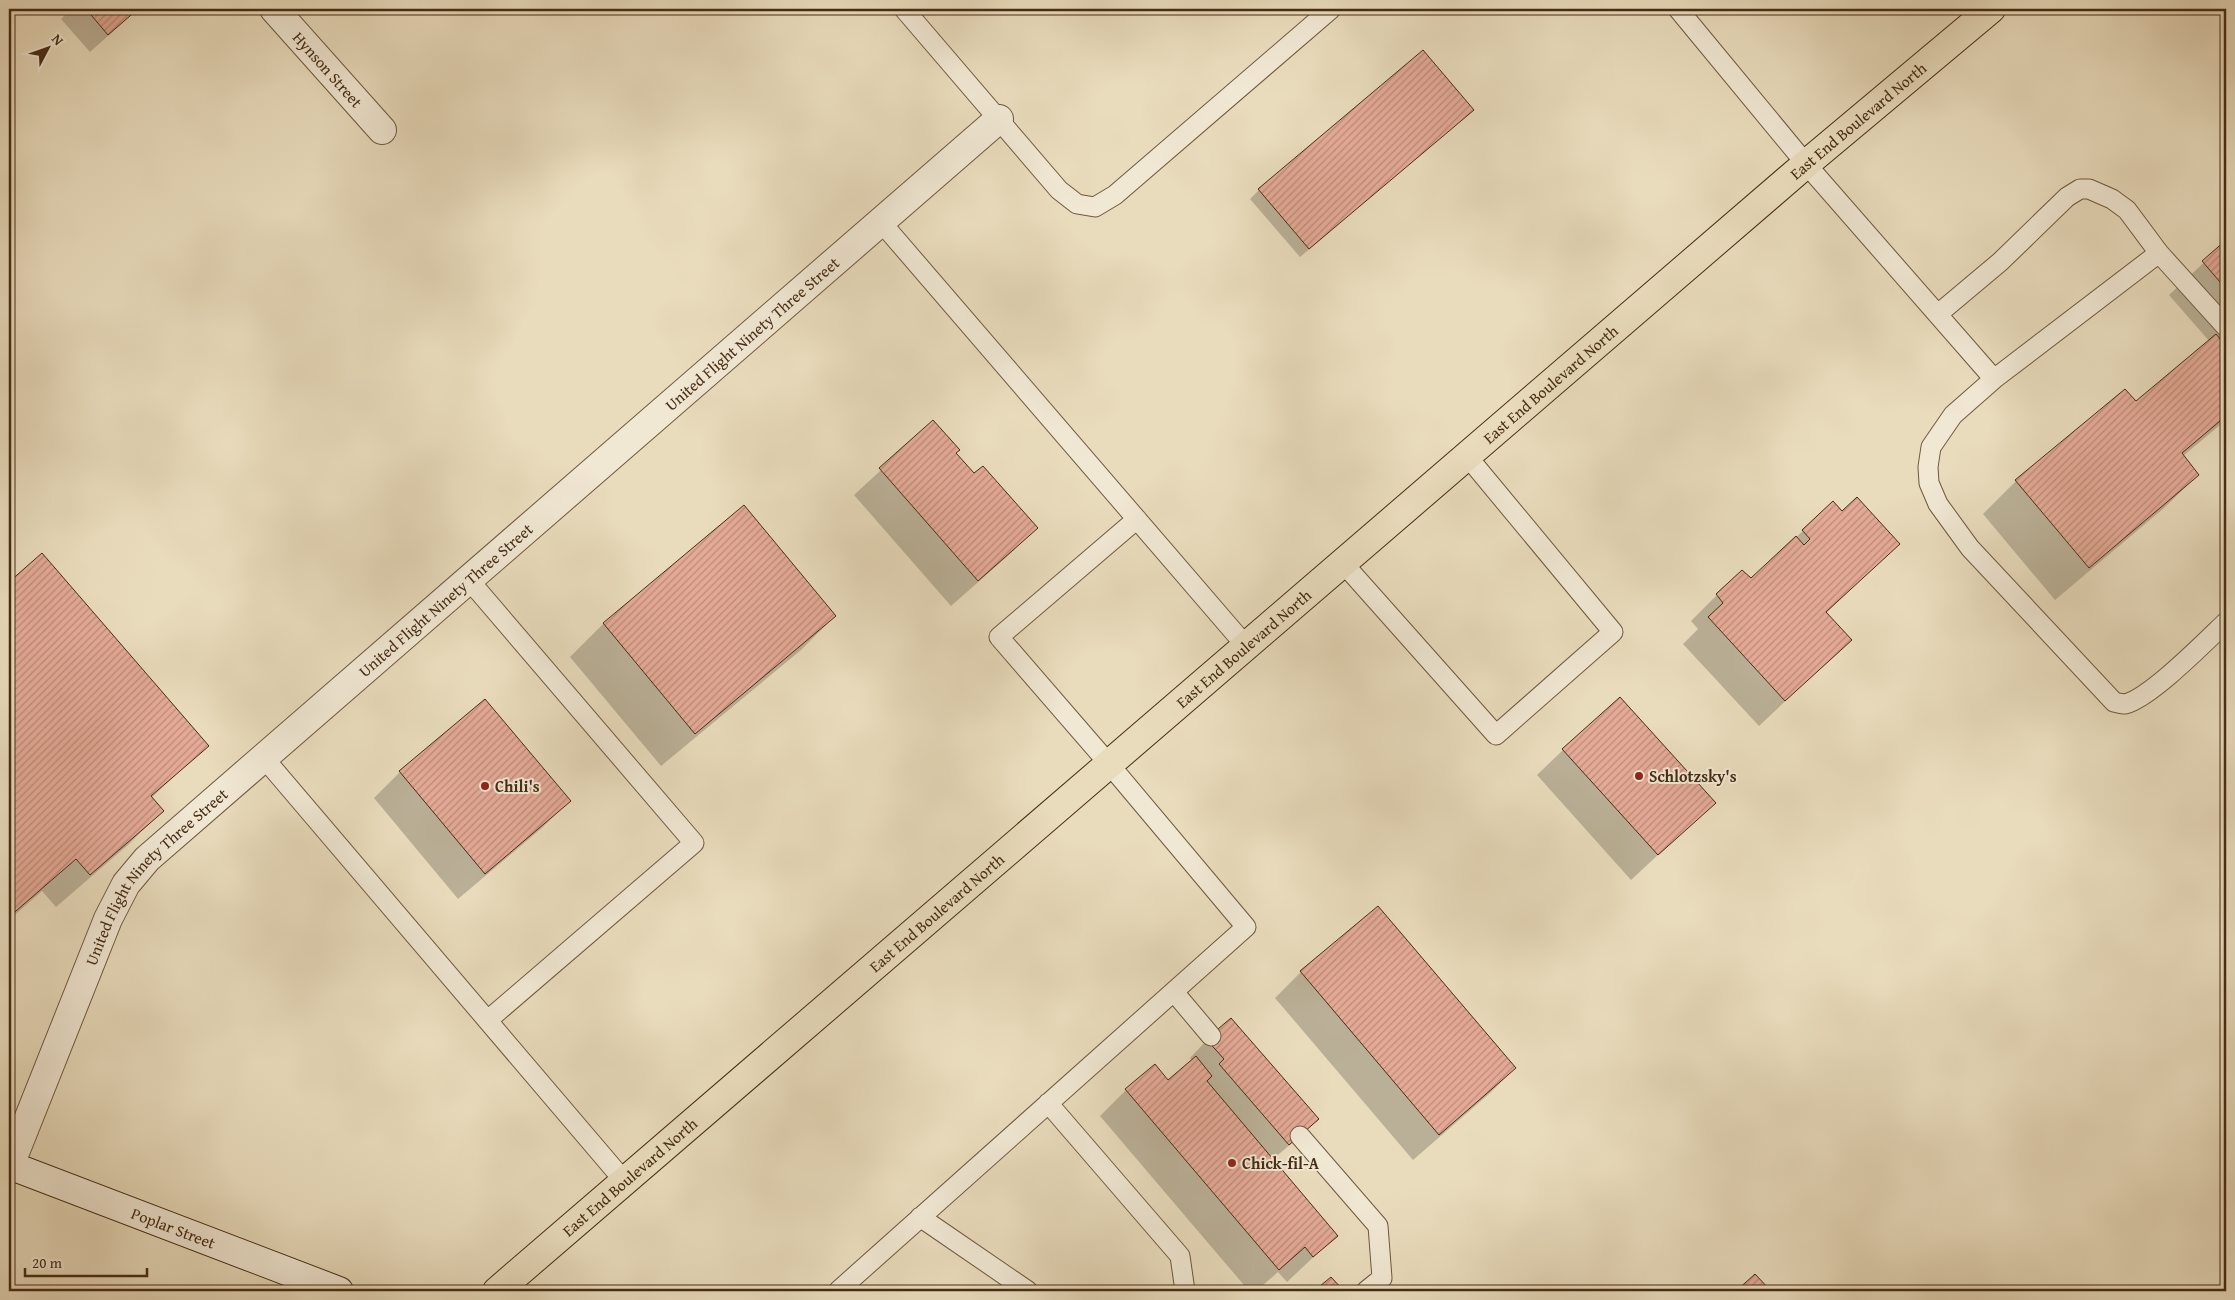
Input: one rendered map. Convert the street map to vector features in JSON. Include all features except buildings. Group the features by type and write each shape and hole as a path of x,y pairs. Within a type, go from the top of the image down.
{"highway":[{"name":"East End Boulevard North","path":"497,1291 1806,164 1991,9"}],"street":[{"name":"Hynson Street","path":"274,9 382,130"},
{"name":"United Flight Ninety Three Street","path":"10,1165 108,918 126,884 147,859 999,119"},
{"name":"Poplar Street","path":"10,1165 338,1291"}],"lane":[{"path":"904,9 1059,190 1077,204 1095,207 1115,195 1331,9"},
{"path":"1678,9 1806,164 1994,379"},
{"path":"1938,314 2000,262 2053,209 2080,189 2088,189 2112,199 2127,210 2159,253 2226,327"},
{"path":"881,222 1246,646"},
{"path":"2159,253 1994,379 1953,415 1931,447 1928,467 1929,483 1938,504 1970,548 2114,702 2124,704 2136,700 2161,682 2226,622"},
{"path":"1343,563 1496,735 1613,632 1467,456"},
{"path":"838,1291 1246,927 1109,764 998,637 1137,519"},
{"path":"469,580 694,843 488,1020"},
{"path":"264,758 625,1182"},
{"path":"1174,992 1212,1036"},
{"path":"1048,1103 1180,1256 1185,1291"},
{"path":"1300,1136 1378,1226 1382,1278 1366,1291"},
{"path":"920,1218 1028,1291"}],"place":[{"name":"Schlotzsky's","path":"1639,776"},
{"name":"Chili's","path":"485,786"},
{"name":"Chick-fil-A","path":"1232,1163"}]}
